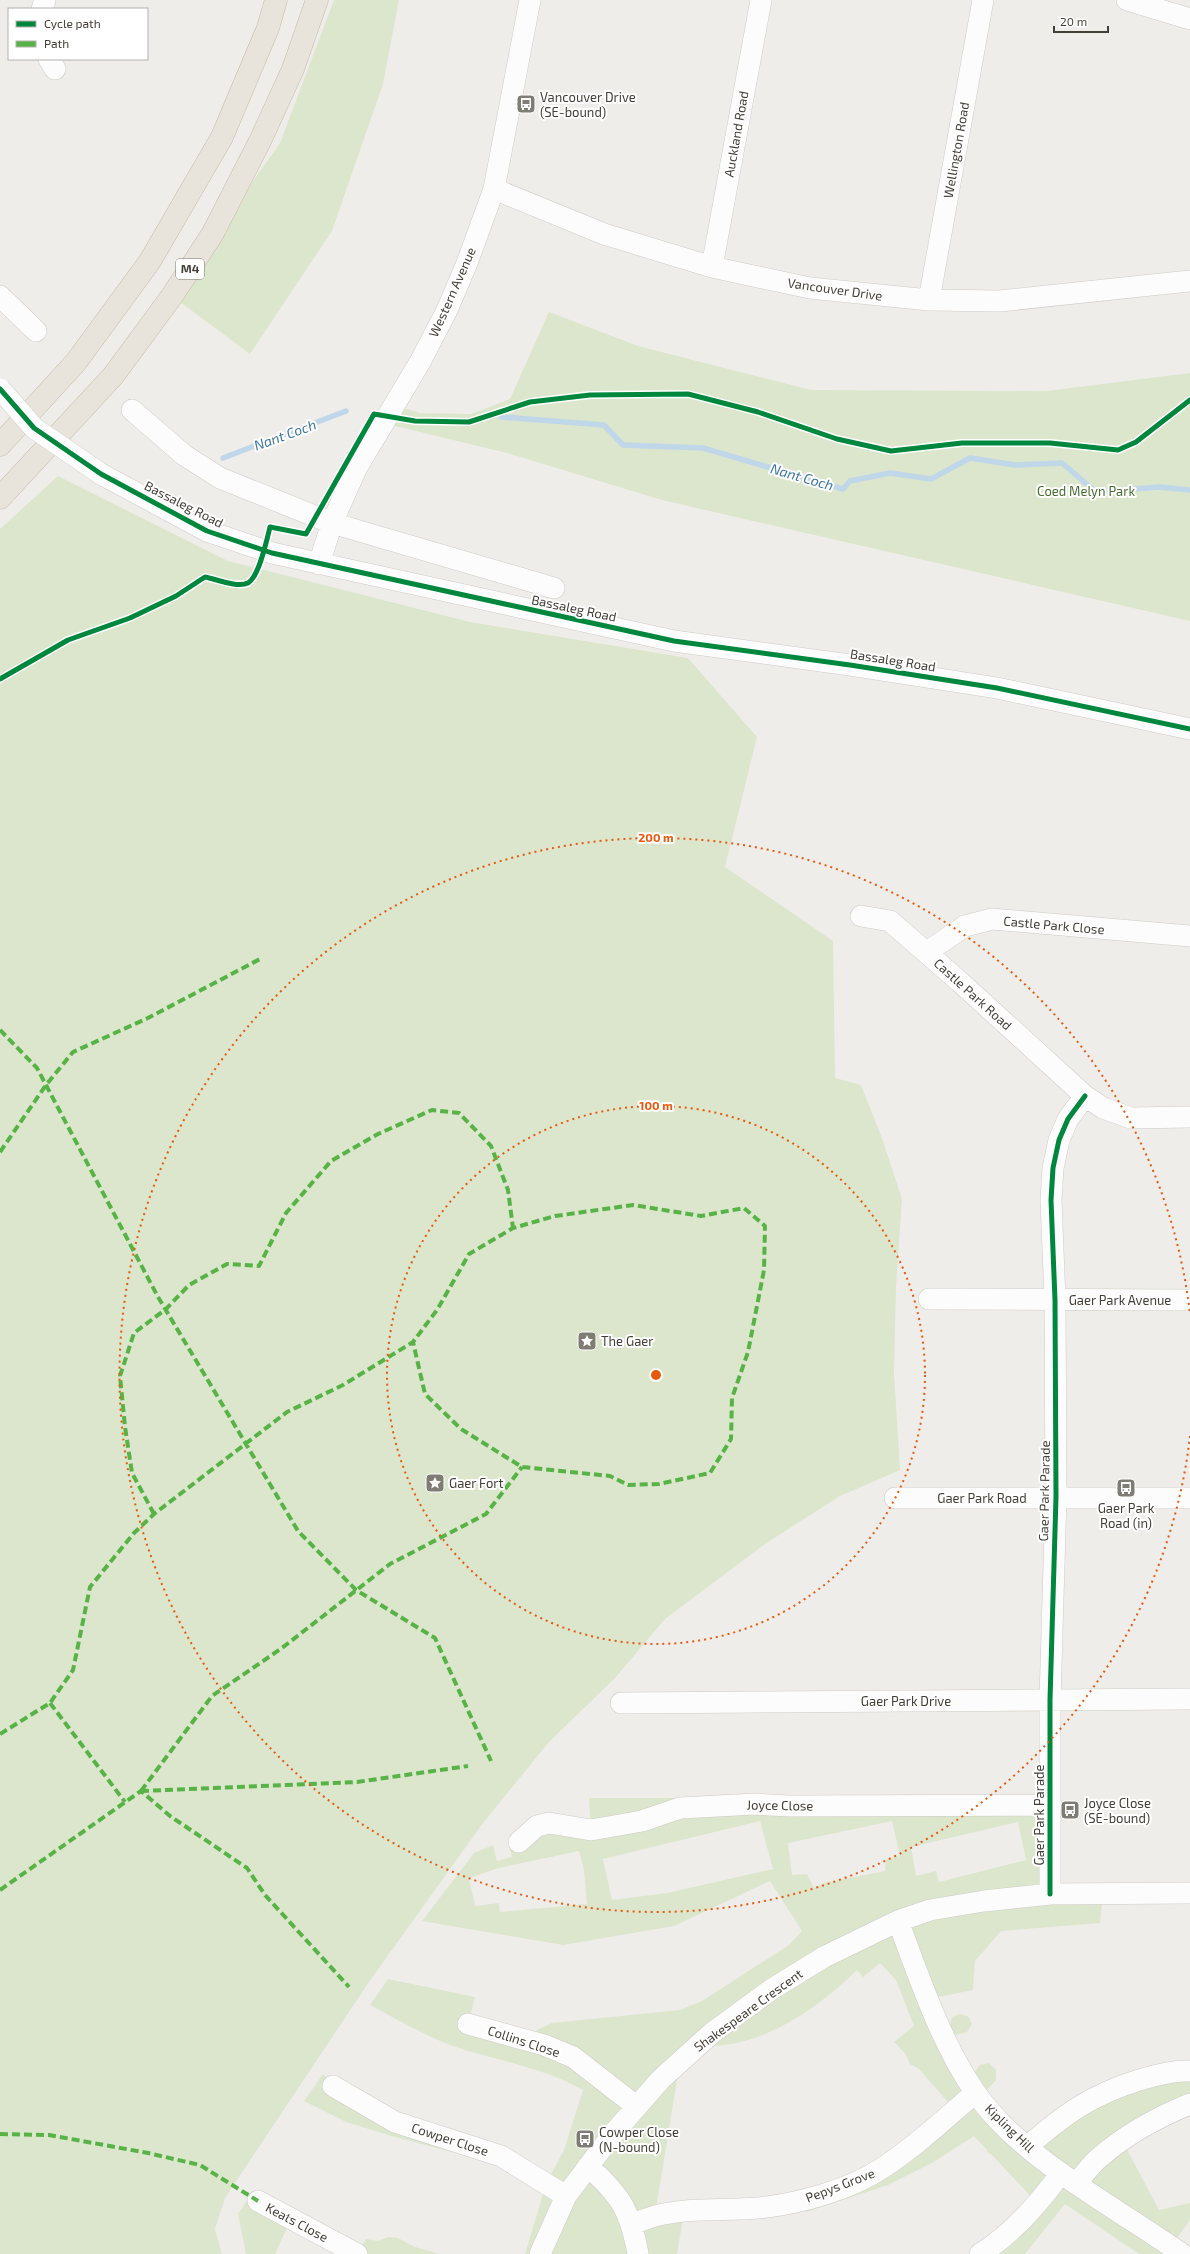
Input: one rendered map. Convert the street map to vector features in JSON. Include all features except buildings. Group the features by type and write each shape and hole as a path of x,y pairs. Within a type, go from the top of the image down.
{"highway":[{"path":"0,445 76,362 150,261 222,137 268,28 276,0"},
{"name":"M4","path":"0,498 114,376 172,296 213,233 261,139 293,69 317,0"}],"street":[{"name":"Western Avenue","path":"319,564 332,523 357,466 420,362 446,310 494,189 530,0"},
{"name":"Auckland Road","path":"712,267 761,0"},
{"name":"Wellington Road","path":"929,300 983,0"},
{"path":"1127,0 1190,19"},
{"name":"Vancouver Drive","path":"494,189 604,234 712,267 810,288 929,300 1000,301 1190,281"},
{"path":"0,296 36,331"},
{"name":"Bassaleg Road","path":"0,389 34,428 101,474 207,531 272,553 674,641 850,664 997,688 1190,729"},
{"name":"Bassaleg Road","path":"132,410 184,455 220,478 332,523 554,588"},
{"name":"Castle Park Road","path":"861,916 890,921 1080,1092 1103,1108 1132,1118 1190,1117"},
{"name":"Castle Park Close","path":"926,952 965,926 992,919 1190,936"},
{"name":"Gaer Park Parade","path":"1050,1894 1050,1700 1056,1497 1055,1300 1051,1200 1053,1168 1058,1140 1080,1092"},
{"name":"Gaer Park Avenue","path":"929,1300 1190,1300"},
{"name":"Gaer Park Road","path":"894,1498 1190,1498"},
{"name":"Gaer Park Drive","path":"621,1703 1190,1699"},
{"name":"Joyce Close","path":"519,1842 537,1826 549,1823 591,1830 642,1821 680,1808 755,1804 789,1806 1051,1805"},
{"name":"Shakespeare Crescent","path":"540,2254 566,2196 636,2106 661,2079 712,2033 772,1989 824,1956 898,1921 930,1910 984,1901 1050,1894 1190,1893"},
{"name":"Kipling Hill","path":"898,1921 933,2011 951,2051 975,2093 1000,2122 1069,2179 1159,2248 1182,2254"},
{"name":"Collins Close","path":"468,2024 544,2045 573,2057 636,2106"},
{"path":"1028,2146 1062,2117 1090,2099 1118,2087 1153,2076 1190,2071"},
{"name":"Cowper Close","path":"333,2086 395,2122 502,2156 566,2196"},
{"name":"Pepys Grove","path":"633,2224 655,2216 684,2212 759,2208 791,2203 822,2194 883,2168 928,2133 975,2093"},
{"path":"980,2254 1020,2221 1045,2196 1136,2130 1190,2104"},
{"path":"588,2166 606,2183 621,2202 633,2224 638,2254"},
{"name":"Keats Close","path":"258,2202 357,2254"}],"green space":[{"path":"334,0 399,0 383,84 332,231 250,354 172,296 280,143"},
{"name":"Coed Melyn Park","path":"549,312 638,346 811,390 1047,391 1190,373 1190,621 662,500 507,453 383,423 394,405 420,413 471,414 510,399"},
{"name":"Gaer Fort","path":"58,476 228,561 470,622 688,658 757,737 725,867 833,941 835,1078 861,1085 883,1141 902,1199 896,1287 894,1373 900,1470 840,1496 765,1544 665,1619 615,1678 549,1742 483,1823 369,1982 225,2198 215,2229 222,2254 0,2254 0,529"},
{"path":"589,1798 686,1798 1051,1805 1050,1894 1103,1894 1100,1923 1001,1931 975,1961 973,1990 928,1999 951,2051 1028,2146 1062,2117 1190,2071 1190,2108 1122,2140 1159,2210 1190,2203 1190,2220 1171,2246 1182,2254 1139,2254 1065,2204 1025,2254 980,2254 1037,2203 992,2155 987,2152 987,2150 974,2136 932,2163 888,2185 806,2212 802,2200 822,2194 955,2110 919,2069 910,2064 905,2053 894,2042 914,2026 896,1980 880,1963 863,1977 857,1970 823,2000 785,2025 743,2041 721,2045 698,2046 680,2061 655,2215 684,2212 677,2254 525,2254 543,2194 524,2180 486,2161 395,2137 346,2122 304,2101 323,2074 333,2086 546,2184 564,2150 583,2090 540,2071 465,2050 440,2041 370,2005 388,1979 475,1997 468,2024 531,2041 537,2030 552,2023 680,2010 702,2001 789,1945 802,1931 770,1881 674,1926 563,1945 422,1921 474,1853 493,1845 497,1861 512,1857 509,1844 537,1826 591,1830","holes":["760,1821 773,1869 667,1893 612,1900 603,1859","892,1821 900,1856 886,1860 885,1871 824,1883 814,1888 807,1874 792,1875 788,1843","1018,1822 1026,1860 939,1882 936,1871 916,1876 911,1847","579,1851 584,1870 587,1904 500,1912 499,1903 475,1906 469,1878 499,1868"]},
{"path":"960,2014 969,2017 972,2024 967,2032 955,2035 949,2029 952,2017"},
{"path":"989,2063 996,2070 996,2080 987,2090 978,2083 974,2073 980,2065"},
{"path":"250,2196 291,2219 275,2254 246,2254 238,2214"},
{"path":"388,2237 398,2238 415,2247 440,2254 357,2254 366,2239 378,2241"}],"waterway":[{"name":"Nant Coch","path":"223,458 346,411"},
{"name":"Nant Coch","path":"501,417 604,425 623,445 703,448 843,489 850,481 890,473 931,479 970,458 1015,465 1062,463 1096,492 1160,487 1190,490"}],"marked path":[{"path":"0,1152 46,1085 73,1052 148,1018 260,959"},
{"path":"0,1030 37,1068 158,1297 298,1531 356,1590 435,1638 491,1761"},
{"path":"154,1514 132,1473 125,1427 120,1376 134,1333 166,1309 189,1285 227,1264 259,1266 286,1213 331,1161 378,1134 432,1110 459,1113 491,1146 508,1190 513,1228"},
{"path":"0,1734 50,1703 73,1670 90,1587 134,1533 154,1514 287,1412 343,1385 413,1342 437,1310 469,1254 513,1228 555,1216 633,1205 701,1216 744,1208 765,1226 764,1270 748,1352 732,1398 731,1439 710,1473 659,1484 628,1485 610,1476 522,1467 461,1429 425,1394 413,1342"},
{"path":"141,1791 212,1696 282,1648 390,1564 486,1514 522,1467"},
{"path":"50,1703 125,1802"},
{"path":"141,1791 357,1782 468,1766"},
{"path":"0,1890 141,1791 170,1816 247,1868 265,1895 349,1987"},
{"path":"0,2134 49,2135 148,2153 200,2165 258,2201"}],"cycle path":[{"path":"0,389 34,428 101,474 207,531 272,553 674,641 850,665 997,688 1190,729"},
{"path":"0,679 68,640 130,618 176,596 205,577 232,584 248,583 256,573 259,566 270,527 306,534 374,414 415,421 469,422 530,402 590,395 688,394 758,412 837,439 891,451 962,443 1050,443 1118,450 1136,442 1190,400"},
{"path":"1050,1894 1050,1700 1056,1497 1055,1300 1051,1200 1053,1168 1059,1140 1068,1119 1085,1096"}],"place":[{"name":"Vancouver Drive (SE-bound)","path":"526,104"},
{"name":"The Gaer","path":"587,1341"},
{"name":"Gaer Fort","path":"435,1483"},
{"name":"Gaer Park Road (in)","path":"1126,1488"},
{"name":"Joyce Close (SE-bound)","path":"1070,1810"},
{"name":"Cowper Close (N-bound)","path":"585,2139"}]}
